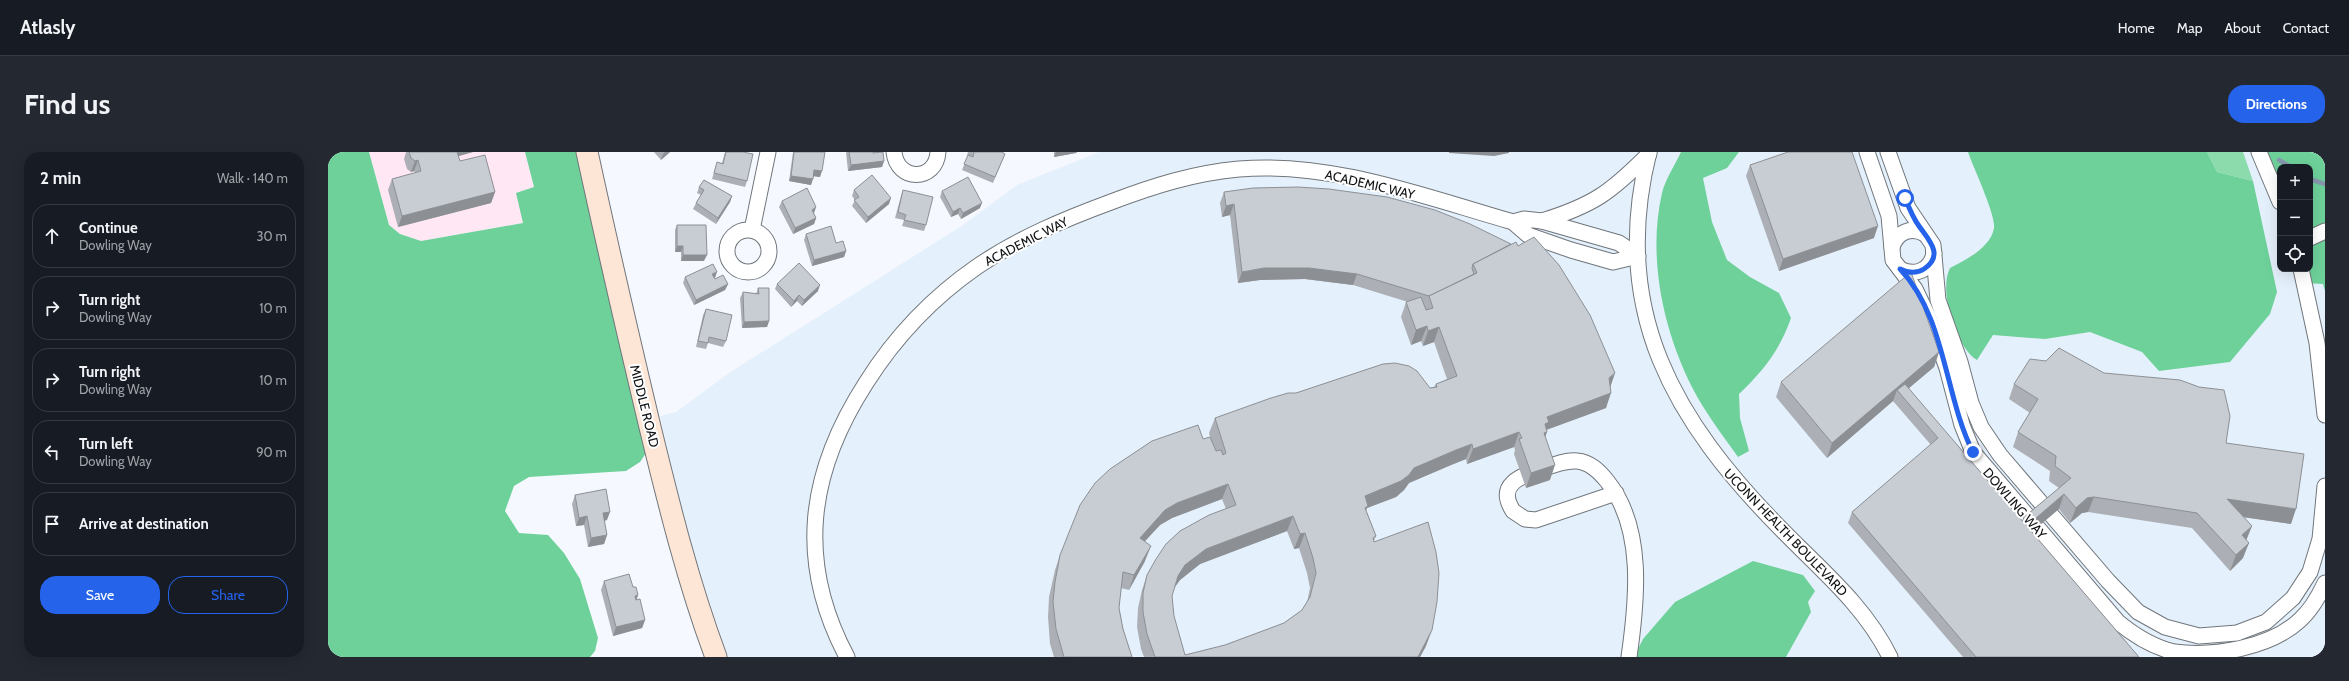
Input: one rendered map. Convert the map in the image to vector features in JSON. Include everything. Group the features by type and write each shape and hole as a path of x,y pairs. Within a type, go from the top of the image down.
{"street":[{"name":"MIDDLE ROAD","path":"587,152 616,284 662,474 693,589 716,657"},
{"path":"752,230 768,152"},
{"path":"894,152 899,167 904,172 915,175 922,174 932,168 938,152"},
{"name":"DOWLING WAY","path":"1867,152 1889,216 1893,260 1915,289 1928,316 1947,368 1962,426 1973,452 2118,622 2153,645 2174,652 2194,655 2257,651 2294,625 2310,610 2323,590"},
{"name":"DOWLING WAY","path":"1888,152 1908,208 1931,241 1934,252 1938,300 1960,362 1971,403 1981,427 2000,455 2128,603 2155,623 2178,632 2199,636 2225,635 2251,629 2274,616 2293,598 2303,583 2317,551 2325,486"},
{"path":"2259,152 2279,200"},
{"name":"ACADEMIC WAY","path":"1542,221 1572,211 1598,199 1619,183 1649,153"},
{"name":"UCONN HEALTH BOULEVARD","path":"1649,153 1638,212 1638,256 1642,295 1650,329 1666,375 1687,415 1707,445 1740,486 1854,603 1873,627 1890,657"},
{"name":"ACADEMIC WAY","path":"848,657 834,630 825,606 815,550 817,501 828,455 853,403 899,337 939,296 988,259 1012,245 1060,223 1152,186 1196,174 1242,169 1293,170 1343,176 1513,222 1528,234 1571,250 1613,262 1638,256"},
{"name":"ACADEMIC WAY","path":"1513,222 1524,219 1542,221 1619,243 1638,256"},
{"path":"1892,247 1895,239 1905,232 1917,231 1925,234"},
{"path":"2313,237 2325,231"},
{"path":"1900,269 1912,273 1924,269 1932,260 1934,252"},
{"path":"2302,272 2317,343 2325,414"},
{"path":"1616,493 1544,518 1530,520 1513,512 1508,493 1512,483 1524,475 1559,463 1576,461 1596,469 1616,493 1627,521 1633,560 1634,607 1629,657"},
{"path":"2063,559 2077,545"},
{"path":"2303,583 2323,590"},
{"path":"2251,629 2257,651"}],"shaded area":[{"path":"369,152 525,152 534,188 523,223 421,241 400,234 389,225"},
{"path":"1099,152 2325,152 2325,657 728,657 688,537 660,416 676,412 729,373 963,225 1017,185"}],"green space":[{"path":"328,152 369,152 389,225 400,234 421,241 523,223 516,193 534,187 525,152 587,152 654,441 640,462 626,471 529,477 514,486 505,511 519,533 548,535 564,553 580,579 598,638 595,651 590,657 328,657"},
{"path":"1681,152 1739,152 1727,168 1703,178 1712,222 1727,260 1750,277 1779,293 1791,318 1782,340 1770,359 1756,377 1739,394 1740,418 1749,451 1738,457 1706,412 1689,381 1669,330 1662,302 1656,247 1658,219 1663,188"},
{"path":"1968,152 2207,152 2217,172 2253,181 2277,292 2270,314 2230,362 2159,371 2142,352 2090,332 2045,339 1993,335 1977,360 1969,353 1956,331 1951,318 1946,290 1950,268 1970,257 1983,247 1992,235 1994,228 1994,222 1988,202"},
{"path":"2207,152 2243,152 2253,181 2217,172"},
{"path":"2258,152 2325,152 2325,291 2323,284 2304,283 2302,272 2313,272 2313,164 2277,164 2277,199"},
{"path":"1753,561 1803,575 1815,591 1808,602 1811,612 1786,657 1634,657 1643,639 1675,602"}],"building":[{"path":"409,152 457,152 460,161 485,155 495,192 402,216 392,179 421,171 418,160 415,161 411,158"},
{"path":"726,152 743,152 753,154 747,181 714,173 717,162 723,164"},
{"path":"794,152 825,152 822,171 814,170 813,179 791,176"},
{"path":"849,152 883,152 884,161 851,165"},
{"path":"974,152 1002,152 1005,154 995,177 964,164 968,155 973,157"},
{"path":"1788,152 1852,152 1878,226 1783,259 1750,165"},
{"path":"872,175 891,198 868,217 854,200 859,197 854,190"},
{"path":"968,177 982,203 963,213 960,208 953,212 942,191"},
{"path":"704,180 732,196 718,218 696,203 704,190 699,187"},
{"path":"1298,187 1329,189 1387,197 1435,210 1470,224 1511,244 1473,264 1472,268 1474,274 1429,296 1357,274 1309,268 1264,268 1242,272 1234,204 1226,206 1224,192 1253,188"},
{"path":"807,188 816,207 812,210 816,218 795,228 782,201"},
{"path":"903,190 933,197 926,225 904,220 906,215 898,212"},
{"path":"677,225 706,225 707,255 683,255 683,246 677,246"},
{"path":"831,226 836,243 843,241 846,251 814,260 806,234"},
{"path":"1534,237 1559,265 1590,315 1615,373 1609,378 1611,393 1547,417 1549,422 1545,424 1547,432 1544,433 1555,465 1531,473 1519,439 1522,438 1519,432 1473,449 1472,444 1456,450 1414,468 1409,475 1401,481 1365,496 1368,506 1365,508 1376,536 1373,538 1374,542 1428,522 1436,552 1439,573 1437,602 1432,630 1418,657 1155,657 1147,634 1143,612 1143,593 1147,575 1166,544 1180,531 1209,515 1236,505 1228,484 1177,503 1165,510 1140,538 1151,546 1134,575 1123,572 1119,608 1123,629 1132,657 1064,657 1056,629 1053,602 1060,555 1080,505 1095,483 1110,469 1152,441 1198,425 1203,439 1210,437 1216,451 1221,450 1223,455 1226,453 1215,418 1271,398 1288,393 1296,393 1383,364 1395,363 1409,366 1417,371 1430,388 1437,387 1436,384 1457,376 1439,327 1428,331 1427,326 1416,330 1406,302 1421,297 1426,310 1433,308 1429,296 1477,273 1473,264 1516,242 1518,246","holes":["1293,516 1300,534 1305,533 1316,573 1310,597 1302,610 1284,623 1225,645 1185,655 1174,616 1172,596 1178,576 1185,565 1206,549"]},
{"path":"799,263 820,285 804,300 799,295 794,301 777,284"},
{"path":"713,264 717,272 712,274 715,279 723,275 728,284 696,300 685,277"},
{"path":"1911,272 1939,352 1832,443 1781,382"},
{"path":"758,288 769,288 769,321 744,322 743,292 759,294"},
{"path":"706,309 732,315 726,341 709,337 708,343 698,341"},
{"path":"2059,348 2104,373 2180,380 2199,387 2224,390 2230,416 2226,443 2304,454 2296,509 2227,499 2252,526 2242,535 2249,543 2236,555 2197,513 2094,497 2087,498 2076,508 2064,494 2029,524 2023,518 2071,478 2055,466 2056,456 2018,432 2038,399 2014,384 2030,359 2046,361"},
{"path":"1905,384 2139,657 1976,657 1852,512 1938,438 1897,390"},
{"path":"606,489 610,512 603,513 607,535 591,538 587,516 579,518 575,495"},
{"path":"629,574 633,587 636,587 638,595 635,596 636,600 640,599 645,620 616,627 604,581"}],"waterway":[{"path":"2279,160 2286,164"},
{"path":"2313,180 2325,184"}],"route":[{"path":"1905,198 1908,208 1920,228 1931,241 1934,252 1930,264 1924,269 1912,273 1900,269 1915,289 1928,316 1947,368 1957,411 1967,440 1973,452"}]}
